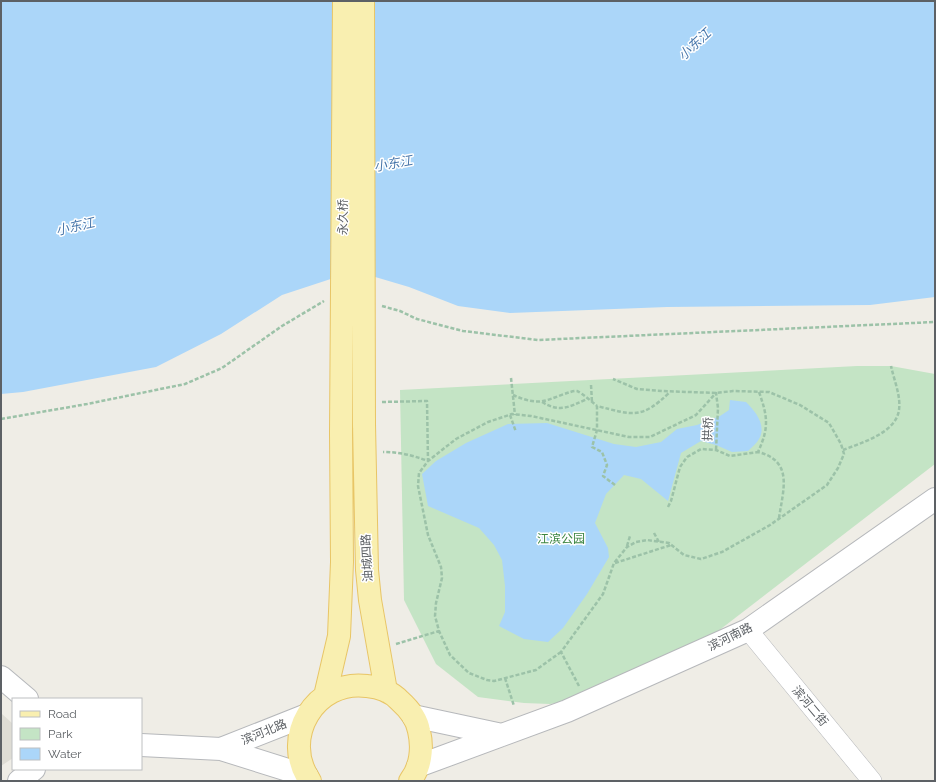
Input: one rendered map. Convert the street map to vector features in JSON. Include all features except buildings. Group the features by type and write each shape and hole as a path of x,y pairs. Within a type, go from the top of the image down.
{"main road":[{"name":"永久桥","path":"341,433 344,1"},
{"name":"永久桥","path":"363,1 364,424"},
{"name":"油城四路","path":"364,424 367,570 370,600 386,691"},
{"name":"油城四路","path":"324,696 339,636 342,555 341,433"},
{"path":"308,779 299,752 299,739 302,726 307,715 315,704 324,696 348,686 361,685 374,686 397,697 413,716 421,741 421,754 414,774"}],"street":[{"name":"滨河南路","path":"414,774 502,735 567,711 748,630 935,499"},
{"name":"滨河二街","path":"748,630 872,781"},
{"path":"1,676 26,698"},
{"name":"滨河北路","path":"221,749 307,715"},
{"path":"413,716 502,735"},
{"name":"滨河北路","path":"142,744 221,749 308,779"},
{"path":"19,781 33,770"}],"path":[{"path":"1,419 87,404 185,384 222,368 282,326 324,301 331,301"},
{"path":"379,305 400,311 417,319 463,331 538,340 935,322"},
{"path":"843,450 873,439 884,432 894,421 898,414 899,405 891,366"},
{"path":"511,378 515,415"},
{"path":"613,379 636,389 670,392 769,392 800,405 829,423 841,444 844,454 838,468 827,485 770,525 722,552 701,559 684,555 669,543 647,540 636,542 627,547 614,563 603,594 561,652 536,670 494,680 486,680 469,673 450,655 439,631 435,616 442,578 441,567 428,534 418,486 419,473 428,461 456,439 488,422 510,415 531,416 630,436 650,437 696,415 716,393"},
{"path":"591,385 592,402"},
{"path":"513,395 524,400 541,401 566,394 571,391 578,391 597,406 627,414 642,413 657,405 670,392"},
{"path":"758,452 765,438 767,424 765,408 759,392"},
{"name":"拱桥","path":"716,393 718,408 716,450"},
{"path":"541,401 551,407 563,408 587,399"},
{"path":"364,402 427,401 428,461"},
{"path":"597,406 597,430 592,447 602,452 607,465 603,476 615,485"},
{"path":"510,415 516,432"},
{"path":"668,507 672,501 680,467 687,457 701,449 716,450 730,456 758,452 772,457 780,465 784,475 784,486 779,518"},
{"path":"364,452 396,452 410,454 428,461"},
{"path":"654,533 659,542"},
{"path":"627,547 630,536"},
{"path":"614,563 671,545"},
{"path":"378,649 439,631"},
{"path":"561,652 587,702"},
{"path":"505,678 514,706"}],"shaded area":[{"path":"1,713 12,723 12,759 1,766"}],"green space":[{"name":"江滨公园","path":"857,366 891,366 935,374 935,464 700,645 593,697 550,704 524,703 478,697 436,664 404,600 400,390"}],"water":[{"name":"小东江","path":"1,1 935,1 935,297 870,305 667,307 510,313 458,306 409,287 355,271 282,295 221,334 156,367 23,392 1,394"},
{"path":"730,400 746,402 756,414 761,424 761,434 758,440 748,451 732,452 716,445 701,441 681,453 668,501 641,479 624,475 606,494 595,523 608,548 609,557 587,594 563,628 548,642 524,639 499,626 505,612 505,586 502,560 494,545 479,528 428,506 422,474 436,461 466,443 508,424 547,423 614,444 636,447 661,442 677,429 697,425 720,416 729,410"}]}
